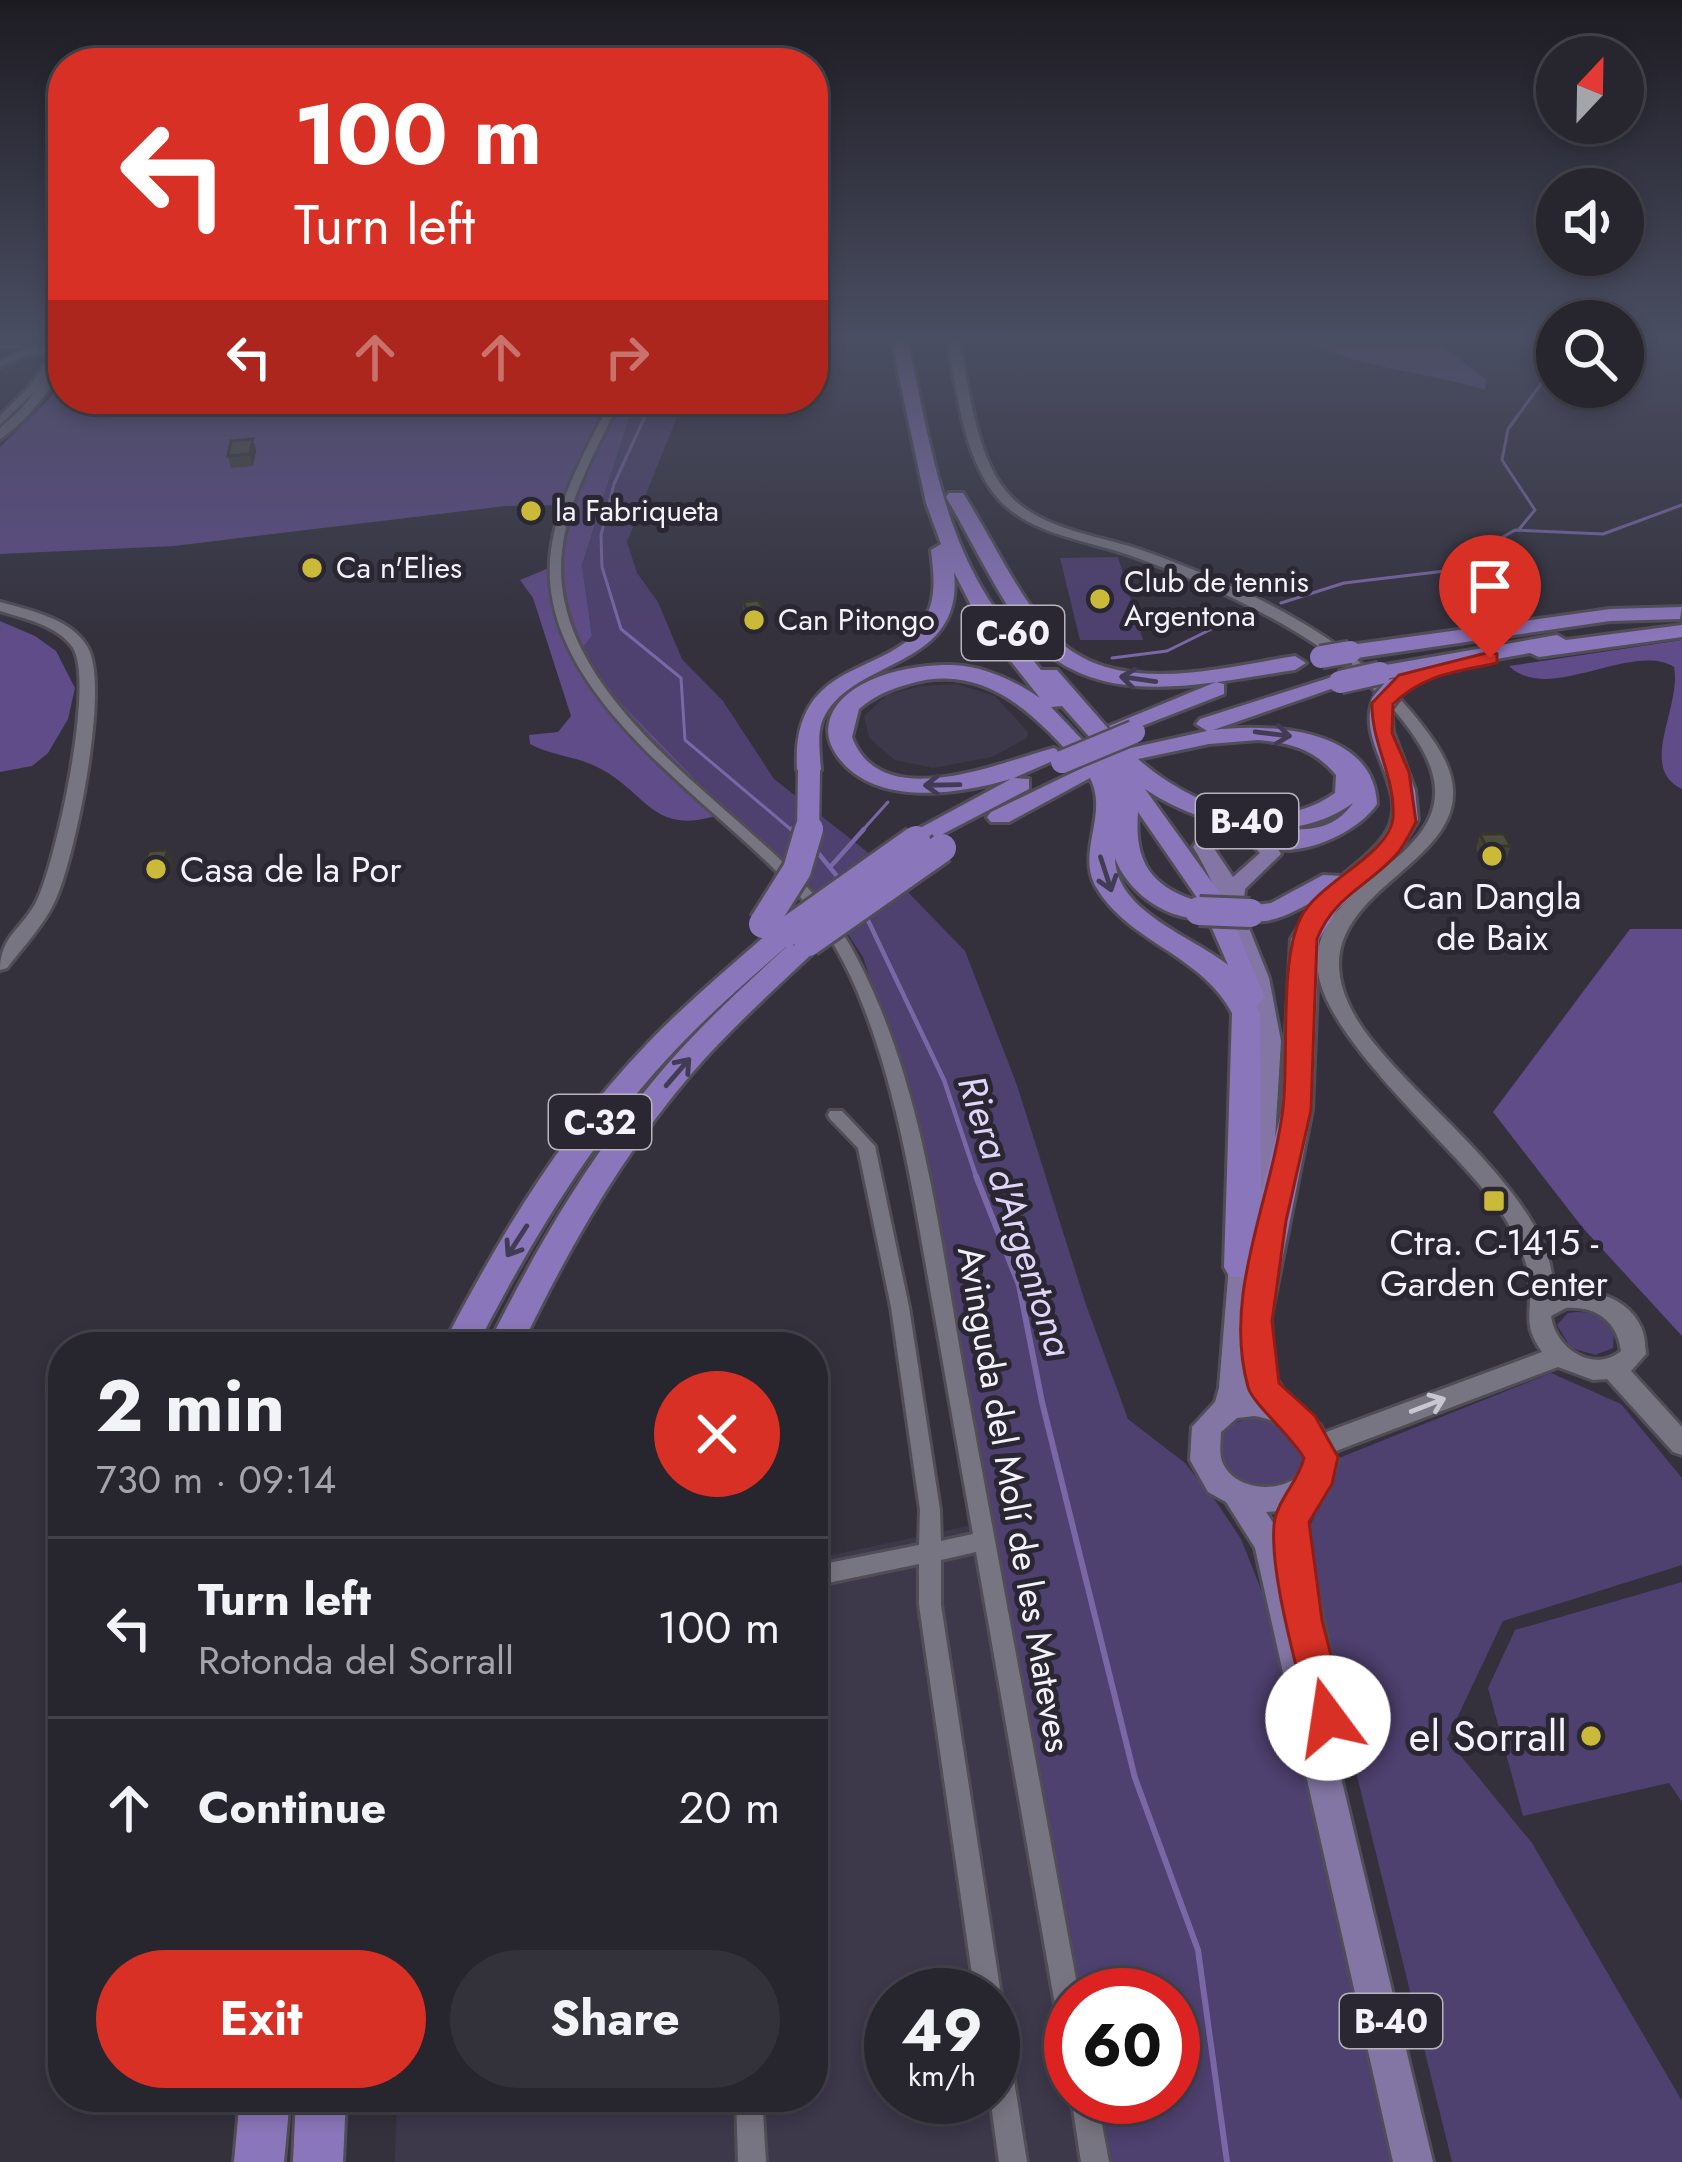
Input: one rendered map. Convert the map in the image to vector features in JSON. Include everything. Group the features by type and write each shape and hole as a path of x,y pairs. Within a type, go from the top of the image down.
{"highway":[{"name":"C-60","path":"927,436 968,584 990,621 1120,742 1161,805 1192,821 1227,830"},
{"name":"C-60","path":"934,436 946,500"},
{"path":"946,500 1040,635 1073,661 1114,676 1169,682 1295,663 1373,676 1429,670 1682,621"},
{"path":"786,933 786,895 808,848 812,827 808,736 814,712 850,682 920,638 943,608 946,500"},
{"path":"1330,670 1373,676 1506,634 1682,621"},
{"path":"1295,663 1120,742 1126,801 1122,842 1130,871 1157,895 1199,910 1241,913 1299,900 1375,852 1398,824 1403,800"},
{"name":"C-32","path":"467,1332 501,1265 550,1189 638,1072 786,933 1065,764 1120,742 1226,717 1330,670"},
{"path":"1065,764 977,782 906,784 862,767 841,744 839,730 850,704 877,687 910,676 951,674 992,679 1023,693 1067,736 1101,776 1110,795 1110,821 1100,864 1106,883 1127,908 1209,961 1233,986 1246,1013 1251,1198"},
{"path":"1256,1321 1271,1221 1297,1110 1305,939 1314,916 1393,843 1405,822 1373,676"},
{"name":"B-40","path":"1240,731 1293,736 1327,750 1348,774 1347,795 1325,811 1264,821 1217,816 1168,798 1120,742 1240,731"},
{"name":"B-40","path":"1120,742 1136,791 1190,866 1244,974 1257,1043 1251,1198 1241,1267"},
{"path":"1258,837 1304,839 1334,831 1358,816 1366,804 1364,781 1327,750"},
{"name":"C-32","path":"511,1332 583,1199 786,933"},
{"path":"259,2162 264,2112"},
{"path":"318,2162 320,2112"}],"main road":[{"name":"C-60","path":"1227,830 1258,837"},
{"path":"1227,830 1204,842 1204,853 1241,913"},
{"path":"1258,837 1271,854 1235,887 1269,1041 1251,1198 1260,1376 1280,1408 1303,1425 1319,1446"},
{"path":"1213,861 1233,868 1255,868"},
{"name":"B-40","path":"1241,1267 1237,1370 1228,1408 1207,1427 1204,1454 1270,1544 1413,2162"},
{"path":"1228,1408 1262,1404 1280,1408"},
{"name":"B-40","path":"1319,1446 1321,1466 1315,1484 1304,1494 1292,1522 1304,1620 1425,2162"},
{"path":"1236,1492 1271,1502 1304,1494"}],"street":[{"name":"Avinguda del Molí de les Mateves","path":"600,436 569,505 555,571 562,611 577,652 626,722 822,913 851,957 912,1136 1061,1968"},
{"path":"979,436 987,468 1007,500 1044,522 1203,579 1295,623 1379,690 1431,748 1447,788 1444,820 1417,851 1342,913 1330,935 1326,965 1331,987 1358,1038 1506,1200 1542,1275 1542,1336 1559,1355 1580,1366 1613,1369 1634,1354 1630,1328 1613,1310 1576,1298 1542,1275"},
{"path":"0,606 56,626 74,640 88,662 91,687 56,875 44,906 0,964"},
{"path":"836,1115 866,1146 899,1307 931,1510 930,1605 984,1968"},
{"path":"1544,1309 1552,1302 1576,1298"},
{"path":"1319,1446 1559,1355"},
{"path":"1613,1369 1682,1444"},
{"path":"828,1573 986,1541"},
{"path":"750,2112 752,2162"},
{"path":"1007,2124 1013,2162"},
{"path":"1089,2124 1095,2162"}],"shaded area":[{"path":"11,436 623,436 582,565 592,636 582,648 616,698 727,812 701,819 666,816 612,775 530,744 529,735 558,732 571,716 533,598 520,580 549,568 563,505 506,506 174,546 0,554 0,447"},
{"path":"623,436 669,436 627,542 637,573 658,602 682,659 723,701 774,779 875,858 965,951 1017,1085 1085,1302 1128,1419 1185,1463 1241,1539 1268,1607 1393,2162 1097,2162 1091,2124 1200,2124 1200,1968 1067,1968 1039,1789 918,1127 863,957 834,913 681,769 616,698 582,647 592,636 582,565"},
{"name":"Club de tennis Argentona","path":"1118,557 1143,640 1080,640 1060,558"},
{"path":"0,621 56,651 75,688 68,719 48,753 32,766 0,772"},
{"path":"1682,640 1682,789 1669,779 1662,752 1674,667 1636,661 1545,679 1526,676 1509,666"},
{"path":"957,684 995,696 1028,732 1027,738 992,757 933,768 895,760 869,738 864,716 887,695 920,686"},
{"path":"1630,929 1682,929 1682,1336 1582,1227 1493,1112"},
{"path":"1568,1313 1588,1313 1605,1322 1614,1332 1613,1348 1595,1355 1571,1348 1557,1325"},
{"path":"1551,1373 1621,1404 1682,1478 1682,1565 1503,1621 1447,1739 1532,1843 1682,2101 1682,2162 1452,2162 1325,1646 1308,1531 1339,1458"},
{"path":"1251,1418 1279,1426 1298,1444 1304,1463 1289,1483 1255,1486 1224,1466 1222,1434 1231,1424"},
{"path":"991,1521 1066,1968 1044,1968 1044,2124 1091,2124 1097,2162 395,2162 397,2112 828,2112 828,1556"},
{"name":"el Sorrall","path":"1682,1582 1682,1802 1669,1783 1523,1816 1488,1688 1515,1630"}],"building":[{"path":"253,439 250,454 228,456 231,441"},
{"path":"758,600 765,611 749,614 743,602"},
{"path":"1480,834 1504,834 1511,846 1486,846"},
{"path":"168,850 163,864 143,865 149,851"}],"waterway":[{"name":"Riera d'Argentona","path":"636,436 614,484 601,535 602,567 621,629 681,678 685,740 794,832"},
{"path":"1507,436 1502,460 1535,510 1520,528"},
{"path":"1281,603 1344,583 1445,571 1515,530 1603,534 1682,505"},
{"path":"1112,658 1167,651 1246,612"},
{"path":"861,832 888,802"},
{"name":"Riera d'Argentona","path":"791,829 796,833"},
{"path":"832,865 864,829"},
{"name":"Riera d'Argentona","path":"814,848 841,881"},
{"name":"Riera d'Argentona","path":"865,914 944,1080 976,1176"},
{"name":"Riera d'Argentona","path":"976,1176 1019,1285 1042,1402 1135,1778 1198,1950 1227,2162"}],"place":[{"name":"la Fabriqueta","path":"531,511"},
{"name":"Ca n'Elies","path":"312,568"},
{"name":"Club de tennis Argentona","path":"1100,599"},
{"name":"Can Pitongo","path":"754,620"},
{"name":"Can Dangla de Baix","path":"1492,856"},
{"name":"Casa de la Por","path":"156,869"},
{"name":"Ctra. C-1415 - Garden Center","path":"1494,1201"},
{"name":"el Sorrall","path":"1591,1736"}],"route":[{"path":"1328,1718 1304,1620 1292,1522 1304,1494 1315,1484 1321,1457 1319,1446 1303,1425 1264,1388 1256,1321 1271,1221 1297,1110 1303,1029 1301,964 1314,916 1344,884 1387,851 1405,822 1398,772 1382,733 1382,703 1406,680 1429,670 1490,658"}]}
